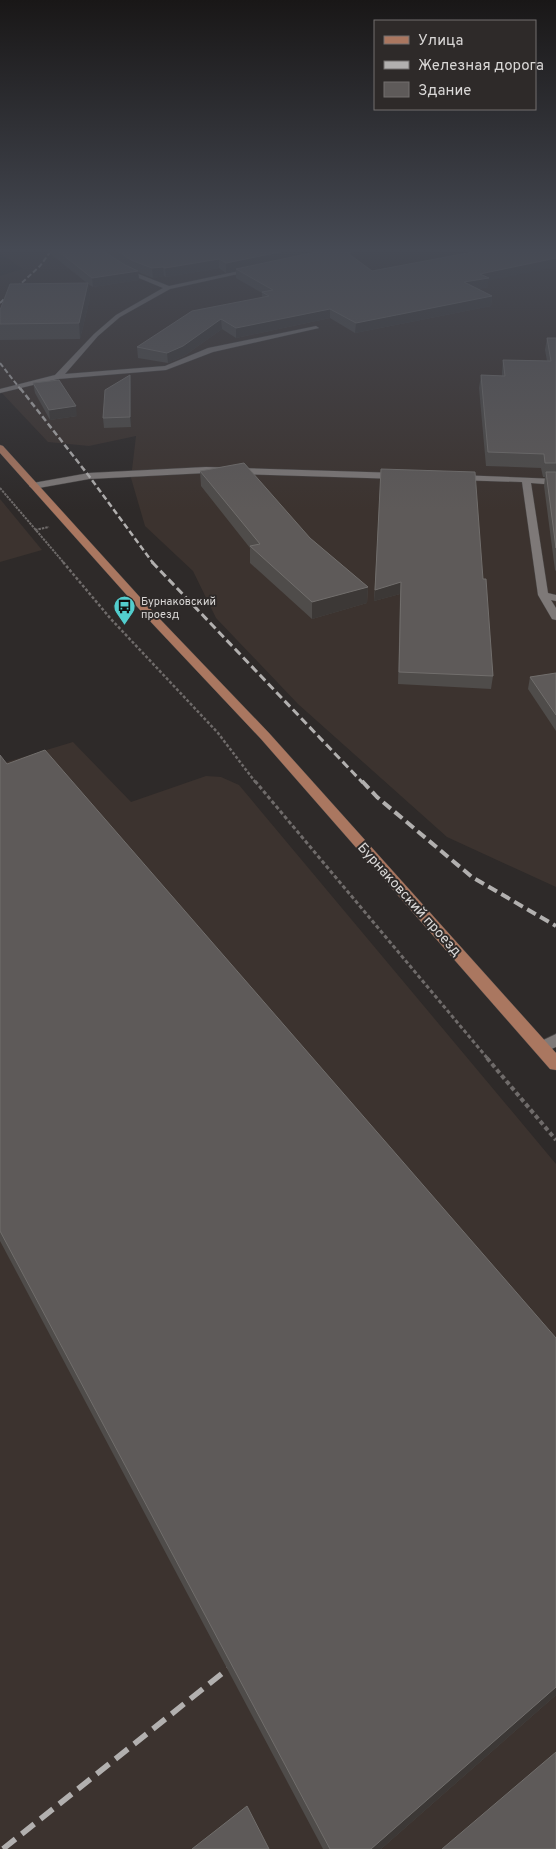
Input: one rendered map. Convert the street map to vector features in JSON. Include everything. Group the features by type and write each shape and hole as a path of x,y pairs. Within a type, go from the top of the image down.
{"main road":[{"name":"Бурнаковский проезд","path":"0,448 153,618 265,736 549,1044 556,1064"}],"lane":[{"path":"58,377 94,337"},
{"path":"0,391 58,377 166,368 211,350 272,337"},
{"path":"33,486 89,476 206,470 410,476"},
{"path":"449,478 556,482"},
{"path":"526,480 543,595 556,617"},
{"path":"543,595 556,598"}],"path":[{"path":"0,488 110,618 218,734 256,783 556,1140"}],"shaded area":[{"path":"0,337 556,337 556,887 447,837 298,704 216,618 193,571 145,526 131,478 136,436 89,446 48,442 0,391"},
{"path":"0,499 42,550 0,562"},
{"path":"73,742 131,802 206,776 221,777 239,785 556,1164 556,1849 0,1849 0,764"}],"building":[{"path":"152,337 195,337 183,346 167,353 137,347"},
{"path":"547,338 556,338 556,463 545,463 544,454 488,452 481,375 505,376 503,360 551,361"},
{"path":"130,375 130,417 103,418 105,390"},
{"path":"59,380 76,406 49,410 33,383"},
{"path":"244,463 310,538 368,587 312,602 250,546 260,544 200,471"},
{"path":"381,469 475,472 483,579 486,579 493,676 399,672 401,582 375,590"},
{"path":"546,472 556,472 556,548"},
{"path":"556,673 556,715 530,677"},
{"path":"45,750 556,1338 556,1687 371,1849 330,1849 0,1231 0,755 7,764"},
{"path":"556,1752 556,1849 442,1849"},
{"path":"247,1806 269,1849 192,1849"}],"railway":[{"path":"0,363 21,390"},
{"path":"20,388 89,476 153,563"},
{"path":"152,562 363,783"},
{"path":"362,781 377,797 472,877 556,926"},
{"path":"3,1849 239,1660"}],"place":[{"name":"Бурнаковский проезд","path":"125,626"}]}
